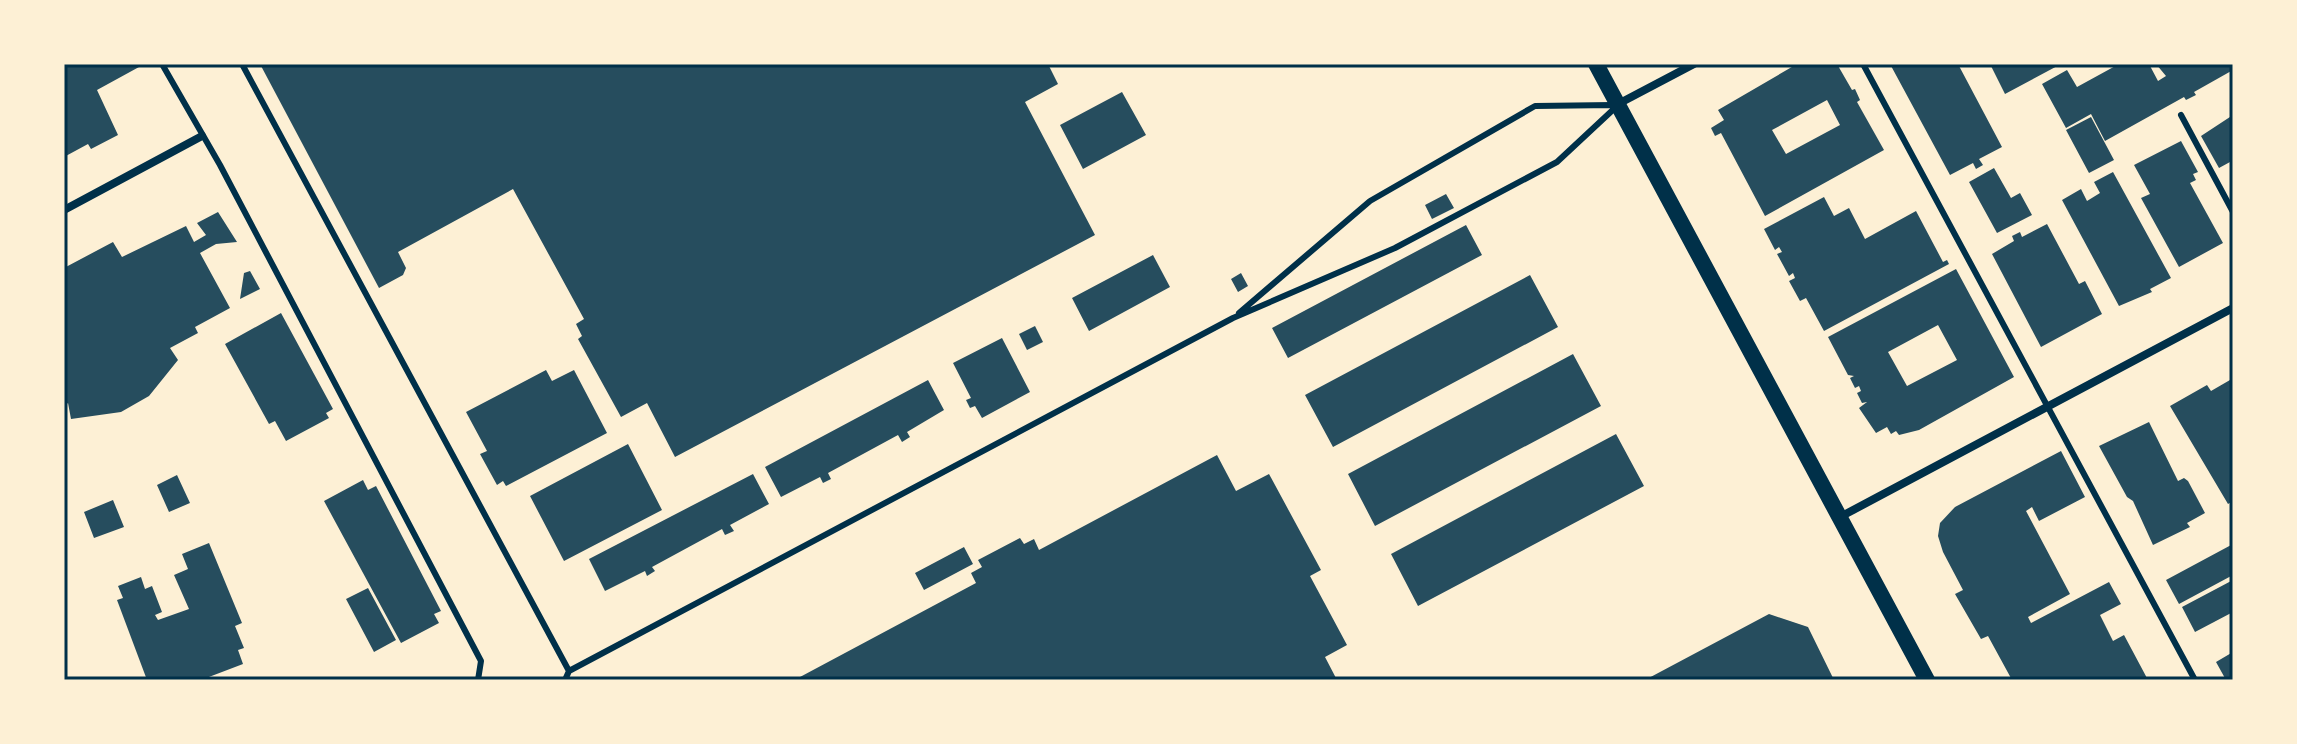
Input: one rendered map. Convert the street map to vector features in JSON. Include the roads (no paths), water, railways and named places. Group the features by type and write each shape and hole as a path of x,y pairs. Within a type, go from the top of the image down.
{"main road":[{"path":"1596,64 1927,680"}],"street":[{"path":"1618,104 1694,64"},
{"path":"64,210 202,136"},
{"path":"1840,517 2233,308"}],"lane":[{"path":"162,64 481,661 478,680"},
{"path":"242,64 569,671"},
{"path":"1863,64 2195,680"},
{"path":"1233,318 1370,201 1535,106 1618,104"},
{"path":"565,680 569,671 1233,318 1395,248 1557,162 1618,104"},
{"path":"2181,115 2233,212"}]}
